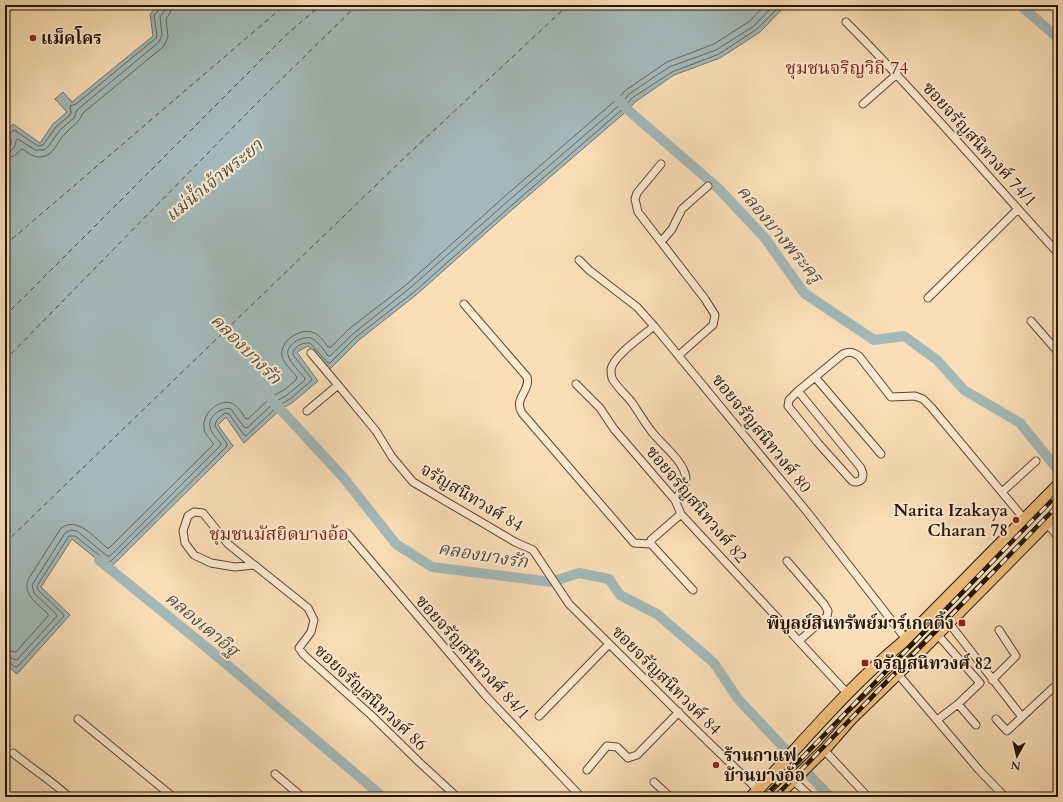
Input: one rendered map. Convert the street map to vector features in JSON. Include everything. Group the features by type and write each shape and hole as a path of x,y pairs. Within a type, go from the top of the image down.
{"main road":[{"path":"754,793 847,693 906,639 1058,485"},
{"path":"776,797 824,750 852,718 895,677 1058,512"}],"street":[{"name":"ซอยจรัญสนิทวงศ์ 74/1","path":"846,22 897,74 1058,252"},
{"path":"863,104 897,74"},
{"path":"661,164 639,189 635,199 638,212 715,315 713,325 679,355"},
{"path":"661,242 672,229 682,210 708,186"},
{"path":"928,298 1018,209"},
{"name":"ซอยจรัญสนิทวงศ์ 80","path":"579,260 589,270 637,307 654,326 808,513 906,639"},
{"path":"464,304 527,377 527,387 519,403 519,408 522,413 634,543 651,544 693,590"},
{"path":"1031,321 1058,352"},
{"path":"654,326 614,361 611,368 611,374 612,379 632,403 651,431 684,469 686,479 683,488 675,500"},
{"path":"798,391 861,468 863,474 862,479 859,481 852,481 788,406 789,400 798,391 843,354 848,352 856,353 891,397 895,398 907,396 923,399 1025,520"},
{"name":"จรัญสนิทวงศ์ 84","path":"311,353 376,432 392,457 413,482 515,542 533,550 559,589"},
{"path":"815,378 881,454"},
{"name":"ซอยจรัญสนิทวงศ์ 82","path":"576,384 600,408 614,429 675,500 681,514 847,693"},
{"path":"307,412 338,385"},
{"path":"1002,492 1036,461"},
{"name":"ซอยจรัญสนิทวงศ์ 86","path":"254,565 235,567 211,563 194,555 185,543 183,531 188,516 194,512 202,513 228,544 308,608 314,620 311,632 299,648 304,655 371,715 457,797"},
{"path":"651,544 651,540 655,535 681,514"},
{"path":"1047,523 1058,537"},
{"name":"ซอยจรัญสนิทวงศ์ 84/1","path":"347,533 485,695 581,797"},
{"path":"787,561 824,604 828,611 827,616 798,641"},
{"name":"ซอยจรัญสนิทวงศ์ 84","path":"559,589 569,604 679,712 754,793"},
{"path":"948,623 1022,717"},
{"path":"992,680 1016,656 999,630"},
{"path":"937,634 980,683 958,704 937,720"},
{"path":"538,716 609,644"},
{"path":"898,673 980,770 1005,797"},
{"path":"996,719 1007,730 1054,687"},
{"path":"958,704 976,725"},
{"path":"587,770 607,746 617,747 628,758 637,755 679,712"},
{"path":"78,719 173,797"},
{"path":"824,750 868,797"},
{"path":"12,753 42,777 59,787 70,797"},
{"path":"275,774 302,797"},
{"path":"793,780 811,797"},
{"path":"654,782 670,797"}],"water":[{"name":"แม่น้ำเจ้าพระยา","path":"158,5 786,5 760,32 720,58 674,75 635,102 628,110 416,295 359,340 329,370 308,346 297,352 318,381 292,403 281,409 244,443 226,417 218,425 233,446 109,569 72,539 41,587 70,615 17,674 5,664 5,144 7,142 5,139 5,132 13,124 40,143 53,124 67,112 55,99 63,92 72,102 153,36 150,14"}],"waterway":[{"path":"1020,5 1058,38"},
{"name":"คลองบางพระครู","path":"619,100 628,110 718,188 765,238 804,293 874,340 904,336 937,360 964,390 1020,423 1058,470"},
{"name":"คลองบางรัก","path":"271,399 343,477 396,544 432,567 551,582 579,573 609,579 620,595 657,614 714,663 738,699 830,797"},
{"name":"คลองเตาอิฐ","path":"99,560 211,651 383,797"}],"ferry route":[{"path":"5,245 285,5"},
{"path":"5,316 286,35 321,5"},
{"path":"5,360 255,105 357,5"},
{"path":"5,543 400,162 568,5"}],"railway":[{"path":"764,797 1058,494"},
{"path":"775,797 1058,505"}],"place":[{"name":"แม็คโคร","path":"33,38"},
{"name":"Narita Izakaya Charan 78","path":"1016,520"},
{"name":"พิบูลย์สินทรัพย์มาร์เกตติ้ง","path":"962,623"},
{"name":"จรัญสนิทวงศ์ 82","path":"865,663"},
{"name":"ร้านกาแฟ บ้านบางอ้อ","path":"716,765"}],"district":[{"name":"ชุมชนจริญวิถี 74","path":"847,68"},
{"name":"ชุมชนมัสยิดบางอ้อ","path":"279,534"}]}
